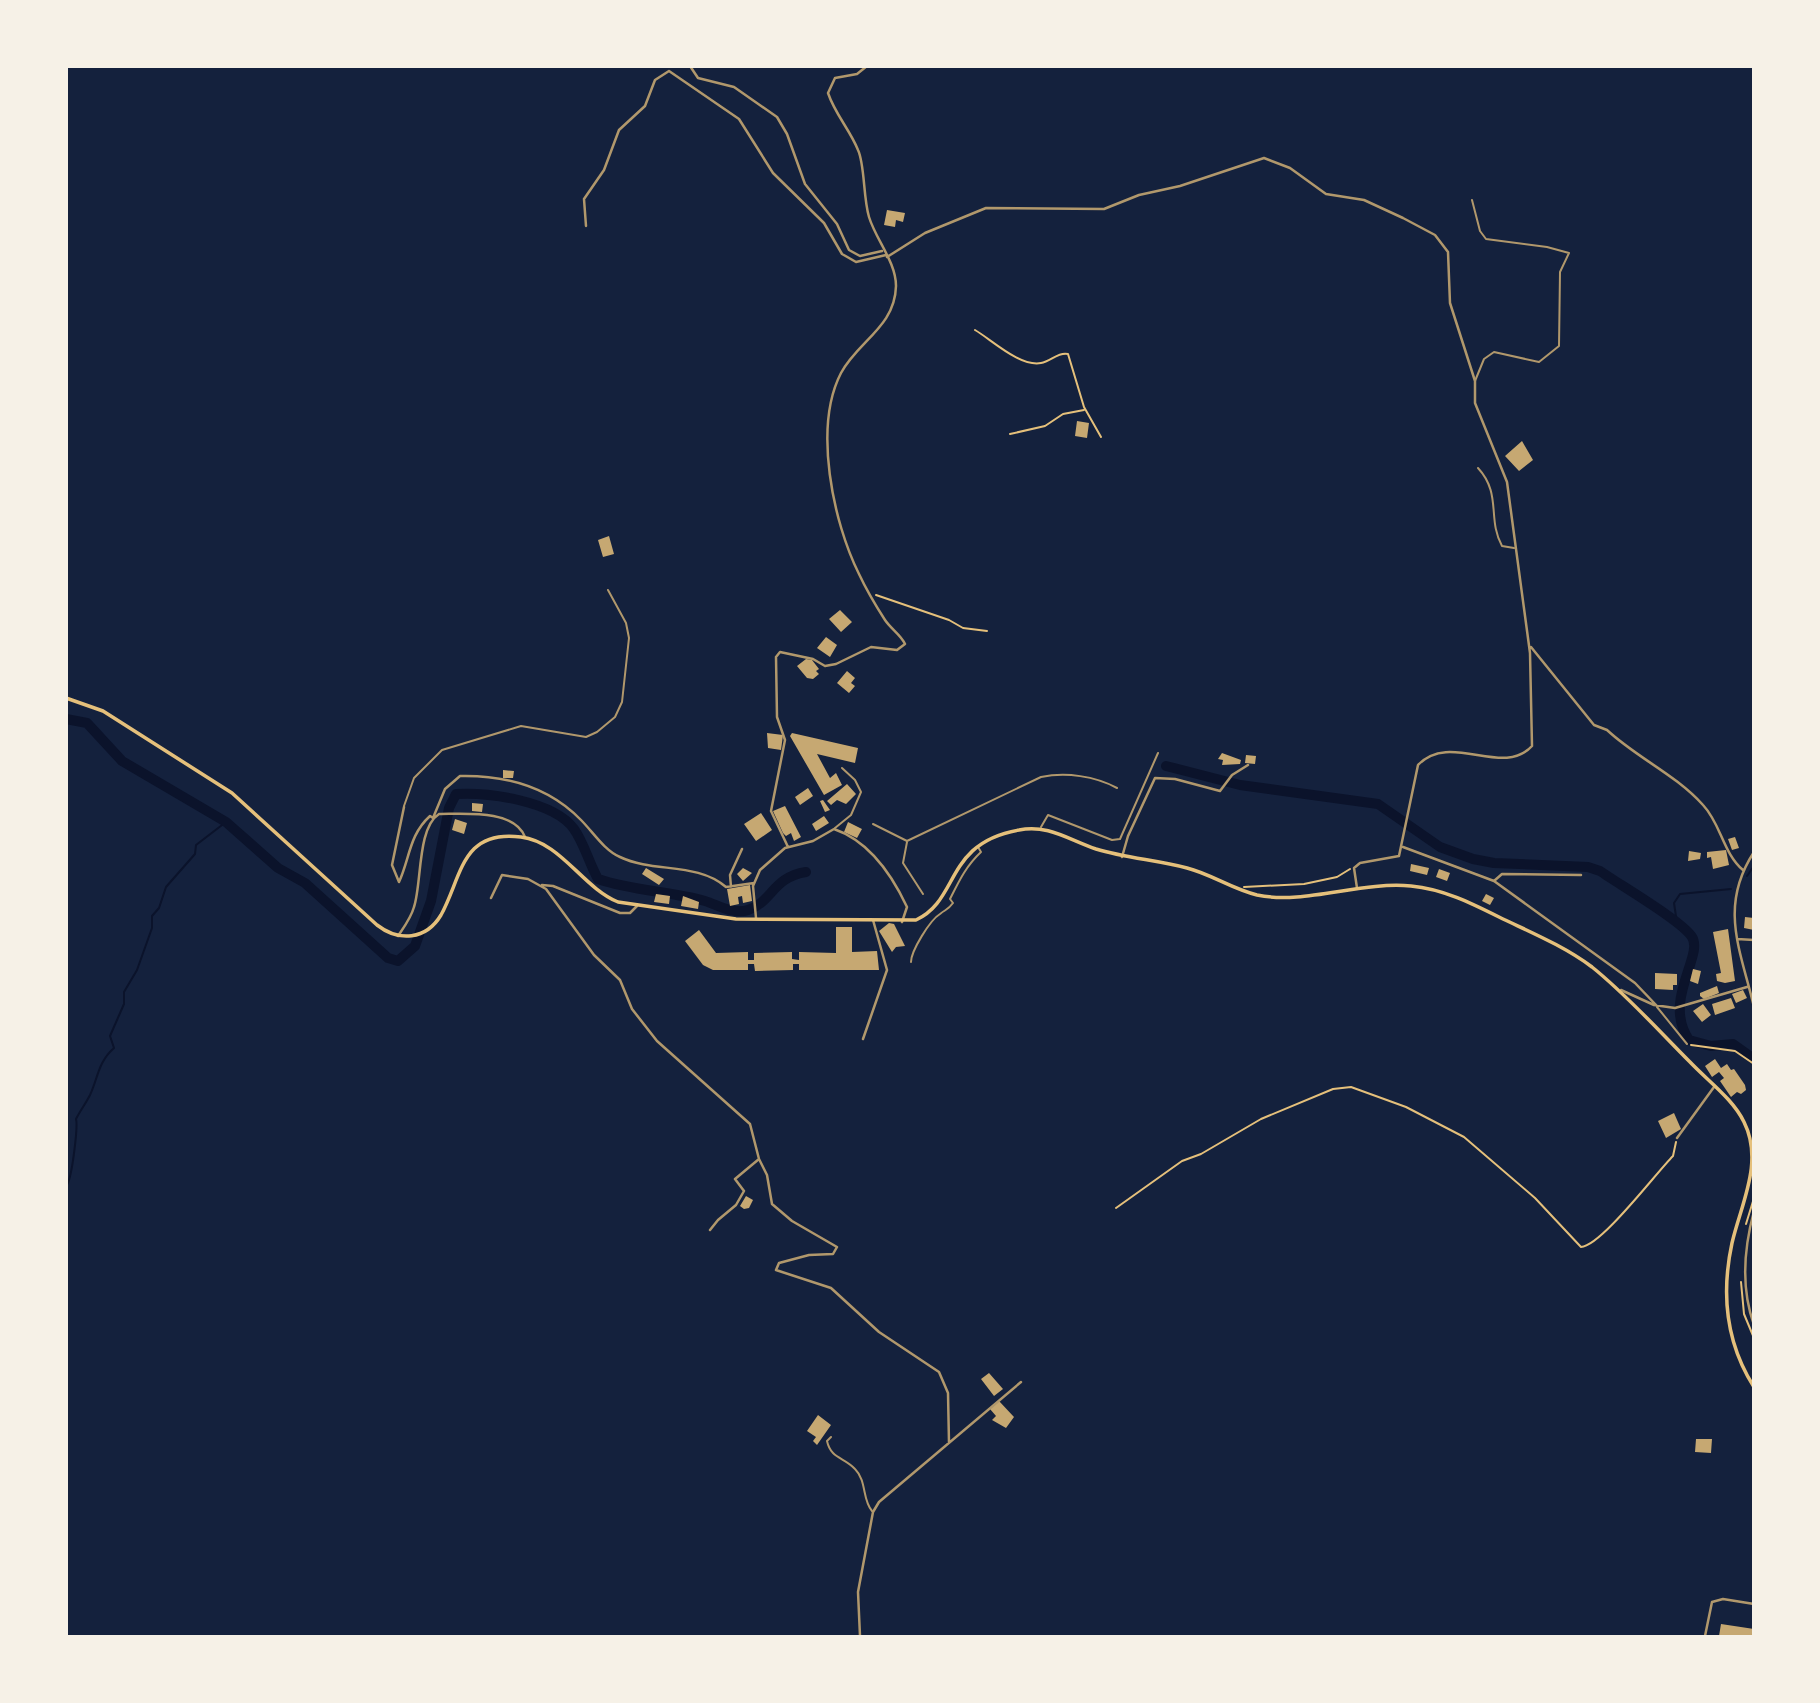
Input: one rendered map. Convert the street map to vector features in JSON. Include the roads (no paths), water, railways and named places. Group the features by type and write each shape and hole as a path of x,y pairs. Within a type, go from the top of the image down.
{"main road":[{"path":"66,698 103,711 232,793 377,925 398,936 414,936 430,929 443,911 462,864 474,849 498,837 525,837 558,855 604,895 637,906 757,920 902,922 927,915 960,863 977,846 999,834 1040,828 1122,857 1189,869 1259,895 1282,896 1357,888 1412,886 1467,901 1576,957 1614,988 1714,1087 1744,1121 1752,1153 1749,1183 1730,1259 1726,1306 1731,1338 1742,1368 1754,1387"}],"street":[{"path":"690,66 698,78 734,87 777,117 787,134 805,184 837,225 850,252 860,256 886,255"},
{"path":"788,847 771,811 782,769 785,740 777,717 776,657 780,652 789,652 825,666 836,664 871,647 901,649 905,644 885,621 858,574 831,496 829,445 834,391 841,373 880,329 892,308 896,289 895,275 863,195 859,152 828,93 835,78 857,74 867,66"},
{"path":"586,226 584,199 604,170 619,130 645,106 655,80 669,71 739,119 774,173 824,223 849,260 863,262 886,255 925,233 986,208 1104,209 1139,195 1180,186 1265,158 1290,168 1326,194 1364,200 1440,239 1448,252 1453,318 1475,382 1475,403 1507,482 1529,645 1534,728 1532,746 1524,755 1511,758 1456,751 1440,751 1425,757 1418,765 1406,833 1399,856 1360,863 1354,868 1357,888"},
{"path":"1472,200 1480,231 1486,239 1547,247 1569,253 1560,272 1559,346 1539,362 1505,353 1488,354 1475,382"},
{"path":"1478,468 1488,478 1493,492 1498,538 1502,546 1515,548"},
{"path":"525,837 513,822 496,817 439,814 428,818 416,834 405,857 399,882 392,865 404,807 414,778 442,750 521,726 586,737 597,732 615,717 622,702 629,638 626,623 608,590"},
{"path":"1529,645 1594,726 1607,730 1692,793 1715,821 1730,853 1743,870"},
{"path":"1040,828 1048,815 1112,840 1119,839 1158,753"},
{"path":"1122,857 1128,836 1155,778 1182,780 1220,791 1228,779 1248,765"},
{"path":"757,920 754,883 760,870 788,847 813,841 834,830 851,815 861,792 855,780 842,768"},
{"path":"907,841 1041,778 1063,774 1117,788"},
{"path":"398,936 414,909 422,869 422,851 433,818 445,789 460,776 492,775 523,783 561,802 619,857 655,867 715,877 726,887 754,883"},
{"path":"873,824 907,841"},
{"path":"834,830 858,840 877,859 907,907 902,922"},
{"path":"907,841 903,863 923,894"},
{"path":"911,962 918,943 940,914 947,911 953,903 950,899 959,879 970,862 981,852 977,846"},
{"path":"1403,847 1494,881 1635,983 1687,1044"},
{"path":"731,887 730,875 742,849"},
{"path":"1754,852 1743,870 1735,900 1733,922 1754,1007"},
{"path":"1494,881 1502,874 1581,875"},
{"path":"491,898 502,875 528,879 542,886 559,905 594,955 620,980 631,1007 657,1041 750,1124 759,1159 767,1175 768,1194 773,1206 792,1221 837,1247 833,1254 809,1255 779,1263 776,1270 831,1288 879,1332 939,1372 948,1394 949,1443"},
{"path":"542,886 553,886 620,914 630,913 637,906"},
{"path":"863,1039 887,970 873,920"},
{"path":"1737,939 1754,940"},
{"path":"1614,988 1657,1006 1675,1009 1750,989"},
{"path":"1677,1138 1714,1087"},
{"path":"710,1230 741,1199 744,1191 735,1178 759,1159"},
{"path":"1754,1211 1747,1251 1745,1289 1754,1325"},
{"path":"860,1636 858,1592 873,1512 884,1496 925,1465 1002,1395 1021,1382"},
{"path":"831,1437 827,1441 831,1452 858,1472 867,1504 873,1512"},
{"path":"1704,1636 1712,1602 1723,1599 1754,1604"}],"waterway":[{"path":"66,719 87,723 122,761 226,822 278,868 305,883 388,958 398,961 415,946 431,901 449,808 456,794 520,800 552,811 574,829 598,879 705,901 732,910 743,911 756,906 786,879 806,872"},
{"path":"1166,766 1240,785 1378,804 1440,847 1473,859 1494,863 1588,867 1600,871 1664,913 1692,937 1693,955 1681,995 1680,1010 1682,1025 1689,1040 1711,1046 1733,1044 1754,1059"},
{"path":"66,1186 74,1153 76,1119 90,1095 101,1065 114,1048 110,1036 124,1004 124,992 137,970 152,928 152,916 159,908 166,887 195,854 196,845 226,822"},
{"path":"1747,876 1754,866"},
{"path":"1677,923 1674,903 1680,894 1731,889"}]}
